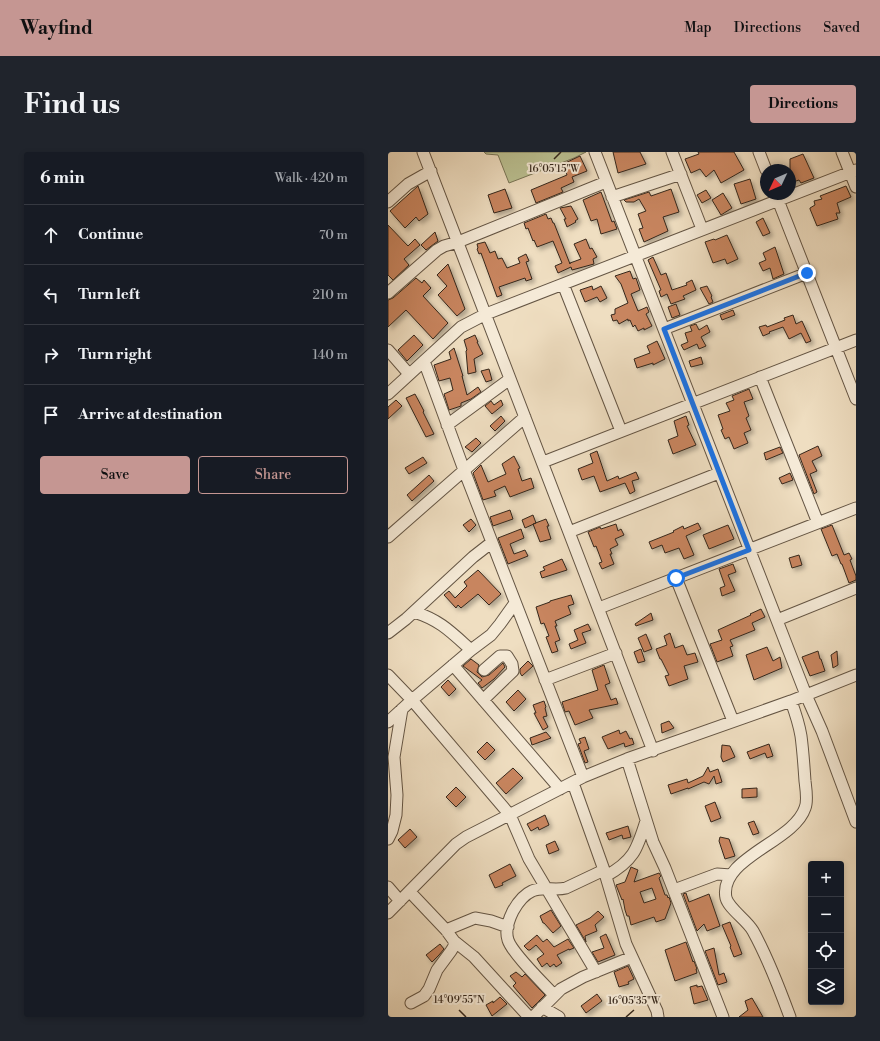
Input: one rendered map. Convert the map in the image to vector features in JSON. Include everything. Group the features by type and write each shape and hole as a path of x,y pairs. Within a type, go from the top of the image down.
{"street":[{"path":"423,152 653,751"},
{"path":"595,152 749,550 806,695 822,731 856,822"},
{"path":"672,152 702,229"},
{"path":"759,152 764,164"},
{"path":"842,152 853,171 856,187"},
{"path":"388,202 408,184 431,171"},
{"path":"796,190 853,171"},
{"path":"612,197 681,174"},
{"path":"388,293 437,250 444,246 458,242 606,182"},
{"path":"388,394 461,327 486,314 635,256 770,200"},
{"path":"778,200 856,399"},
{"path":"664,329 807,273"},
{"path":"563,284 621,431"},
{"path":"542,462 856,340"},
{"path":"388,350 409,374"},
{"path":"424,361 491,543 545,680 578,780 626,944 657,1011 658,1017"},
{"path":"760,377 818,523"},
{"path":"447,425 510,379"},
{"path":"388,537 525,417"},
{"path":"569,532 719,473"},
{"path":"599,608 856,508"},
{"path":"388,633 414,612 473,557 491,543"},
{"path":"676,578 732,721"},
{"path":"777,620 856,588"},
{"path":"388,722 495,630 515,603"},
{"path":"414,612 429,616 440,623 471,650"},
{"path":"545,680 616,653"},
{"path":"483,700 513,671 512,664 507,656 500,656 484,670"},
{"path":"453,665 560,789"},
{"path":"388,913 456,844 466,837 560,789 627,759 791,701 856,675"},
{"path":"388,676 412,700 510,815 529,859 596,972"},
{"path":"790,1017 762,948 751,928 726,899 726,886 742,862 770,844 796,823 806,808 801,735 791,701"},
{"path":"388,839 392,831 396,815 397,796 394,757 402,709"},
{"path":"627,759 653,842 674,890 723,1017"},
{"path":"847,796 856,804"},
{"path":"554,995 515,952 508,942 506,935 512,913 522,898 533,890 539,888 560,890 605,873 628,862 635,851 646,821"},
{"path":"674,890 717,874 732,875"},
{"path":"388,887 400,901"},
{"path":"410,892 446,930 454,941 474,957 529,1017"},
{"path":"446,930 475,918 491,921 508,927"},
{"path":"411,1003 424,996 429,989 437,970 454,946 454,941"},
{"path":"533,1017 554,995 571,983 632,957"},
{"path":"542,1007 559,1017"}],"green space":[{"path":"484,152 586,152 509,183 498,155 486,154"}],"building":[{"path":"613,152 640,152 646,164 618,173"},
{"path":"698,152 734,152 744,170 721,183 714,170 706,177 700,169 691,173 685,159 699,154"},
{"path":"803,154 814,178 801,183 799,180 796,181 796,164 790,164 790,159"},
{"path":"580,156 587,171 572,177 574,182 561,188 563,192 536,203 531,190 567,175 563,164"},
{"path":"750,179 756,199 741,204 734,184"},
{"path":"418,186 428,214 419,221 416,217 405,228 390,211"},
{"path":"846,186 851,197 837,203 840,213 836,213 838,219 817,226 810,209 815,205 814,201 822,199 820,196"},
{"path":"505,189 512,208 494,213 488,195"},
{"path":"671,189 679,212 663,217 668,231 644,242 639,229 643,228 638,214 646,211 639,199 634,202 626,202 624,200 649,192 651,196"},
{"path":"706,190 711,198 702,203 697,195"},
{"path":"601,192 612,222 614,221 617,229 601,234 597,219 591,221 583,200"},
{"path":"723,193 732,208 721,215 712,200"},
{"path":"571,206 578,219 575,221 576,222 567,227 564,219 566,219 560,208"},
{"path":"546,214 548,219 551,218 554,223 570,264 581,259 574,244 586,239 590,249 592,248 597,257 593,259 594,264 572,270 571,267 558,273 555,266 562,263 553,241 537,247 524,223"},
{"path":"763,218 770,233 763,236 756,222"},
{"path":"388,225 408,246 415,239 420,245 404,259 409,265 393,280 388,275"},
{"path":"435,232 438,241 426,250 421,245"},
{"path":"727,235 738,259 727,264 725,259 713,263 705,242"},
{"path":"485,242 490,253 495,251 498,259 502,258 507,268 520,263 518,258 526,254 529,261 526,262 532,279 526,281 525,278 499,287 502,295 497,297 481,253 479,254 477,249 477,244"},
{"path":"775,247 784,274 773,279 770,268 763,271 759,263 766,260 763,253"},
{"path":"653,257 661,275 666,273 672,290 687,285 686,283 692,280 696,290 683,296 685,299 671,304 667,294 661,297 659,291 661,290 648,260"},
{"path":"448,264 465,309 457,316 438,295 447,286 437,275"},
{"path":"630,271 633,279 636,278 640,290 631,294 638,311 647,307 649,312 646,314 652,326 644,330 644,328 638,331 635,325 633,327 628,319 619,324 617,320 613,321 611,315 615,314 615,309 628,303 621,284 615,276"},
{"path":"416,278 422,283 424,280 431,288 423,296 448,323 433,339 406,310 388,327 388,300 393,298"},
{"path":"592,286 593,290 601,286 607,298 600,302 597,297 585,302 580,290"},
{"path":"707,286 713,302 709,304 700,288"},
{"path":"676,304 680,315 672,318 668,307"},
{"path":"733,310 735,315 722,320 720,315"},
{"path":"793,315 796,324 802,321 811,341 806,343 801,333 789,339 783,327 763,336 759,327 766,325 767,327"},
{"path":"696,324 699,330 707,325 710,332 701,337 706,346 699,349 697,344 684,350 681,345 688,342 685,333 692,331 690,326"},
{"path":"414,335 423,345 407,361 398,350"},
{"path":"475,335 483,354 474,359 476,372 468,374 467,350 464,340"},
{"path":"657,341 665,359 653,365 653,363 637,368 634,359 650,353 647,346"},
{"path":"454,348 463,376 467,395 478,387 481,392 471,399 461,403 461,406 449,410 444,394 453,390 450,378 439,381 434,365 451,359 449,352"},
{"path":"701,357 703,364 691,367 689,361"},
{"path":"489,369 492,380 486,382 481,371"},
{"path":"749,389 753,399 744,402 749,416 746,418 751,430 744,433 748,443 734,449 729,437 725,439 721,430 723,429 718,415 730,411 726,403 734,400 732,396"},
{"path":"415,394 434,434 426,437 406,398"},
{"path":"396,400 402,406 388,419 388,407"},
{"path":"501,400 503,405 492,414 485,406 491,401 494,405"},
{"path":"501,416 505,421 495,431 490,426"},
{"path":"686,416 689,425 687,426 696,445 673,454 668,440 678,436 674,421"},
{"path":"476,438 481,443 472,452 465,447"},
{"path":"818,446 822,456 812,461 817,471 810,474 817,492 814,494 799,455"},
{"path":"780,447 783,453 766,460 764,453"},
{"path":"597,451 607,481 618,476 619,479 636,472 639,479 632,481 635,491 630,494 625,483 600,492 594,476 582,480 578,469 593,463 590,454"},
{"path":"514,456 520,468 518,469 522,481 531,478 534,488 510,497 505,486 494,491 496,496 483,500 473,473 481,465 488,482 506,474 502,464"},
{"path":"423,457 427,463 409,474 405,468"},
{"path":"790,473 793,480 782,484 779,478"},
{"path":"429,475 434,481 412,501 407,495"},
{"path":"510,510 513,519 493,526 490,517"},
{"path":"533,515 536,523 525,528 522,520"},
{"path":"471,519 476,525 469,532 463,525"},
{"path":"546,519 549,526 547,526 551,539 540,542 533,524"},
{"path":"698,523 701,529 686,536 694,555 684,559 679,548 665,553 662,545 652,549 649,542 674,532 673,531 683,526 684,529"},
{"path":"616,524 618,531 621,529 624,535 615,539 618,545 610,549 612,554 610,554 614,564 602,569 599,563 602,562 596,546 594,547 588,532 600,527 601,529"},
{"path":"728,525 734,539 709,549 703,535"},
{"path":"832,525 844,555 849,553 852,559 850,560 856,580 849,583 837,554 832,556 821,529"},
{"path":"521,529 524,538 510,544 514,554 525,550 528,556 508,564 498,538"},
{"path":"799,555 802,565 792,568 789,558"},
{"path":"562,559 567,570 542,578 540,572 545,570 543,567"},
{"path":"733,564 736,572 728,575 735,591 722,596 720,588 725,586 719,569"},
{"path":"478,570 501,594 489,605 478,594 461,608 458,605 456,608 444,595 449,591 455,598 467,586 464,582"},
{"path":"571,595 574,604 568,606 571,614 555,621 557,626 555,626 560,640 555,642 558,651 552,653 546,637 549,636 544,623 541,624 536,607"},
{"path":"761,609 765,617 752,623 755,630 730,640 733,646 730,647 733,656 717,662 710,644 722,640 718,630"},
{"path":"651,613 653,620 636,626 635,624"},
{"path":"588,624 591,630 582,633 586,643 571,649 569,644 578,640 574,630"},
{"path":"670,633 675,648 683,645 687,655 695,653 698,662 684,666 688,679 669,686 665,676 669,675 656,649 667,645 664,636"},
{"path":"646,634 652,649 644,652 638,638"},
{"path":"767,647 773,661 780,657 782,668 754,680 746,655"},
{"path":"641,649 645,661 638,663 634,652"},
{"path":"818,651 825,671 810,676 802,657"},
{"path":"837,651 838,665 833,668 831,655"},
{"path":"471,659 479,665 477,672 482,677 489,675 503,663 505,667 494,679 482,688 478,683 482,680 463,666"},
{"path":"528,661 533,666 522,676 520,669"},
{"path":"604,665 610,683 605,685 611,700 616,698 618,704 589,710 593,718 575,725 569,711 565,712 562,702 598,690 592,670"},
{"path":"448,680 456,689 449,696 441,687"},
{"path":"518,690 526,699 514,711 506,702"},
{"path":"544,701 547,716 543,717 548,727 543,730 534,713 536,713 533,705"},
{"path":"669,721 674,728 662,733 661,724"},
{"path":"619,730 620,734 626,731 630,739 632,738 634,744 625,747 624,743 608,749 602,737"},
{"path":"546,732 551,738 532,745 530,738"},
{"path":"585,737 589,749 584,751 588,762 585,763 578,744 581,743 579,739"},
{"path":"487,742 495,750 485,760 477,752"},
{"path":"769,744 773,756 767,758 765,753 750,759 747,752"},
{"path":"722,745 730,746 735,757 723,762 721,757"},
{"path":"708,767 710,772 718,769 722,782 716,784 714,776 709,784 704,782 671,794 668,785 687,779 688,783 703,776"},
{"path":"513,768 523,778 506,794 496,783"},
{"path":"456,787 466,797 456,807 446,797"},
{"path":"757,788 757,797 742,798 742,789"},
{"path":"715,802 721,818 711,822 705,806"},
{"path":"545,815 549,825 539,830 538,827 531,831 527,824"},
{"path":"754,821 759,833 753,835 748,823"},
{"path":"628,826 631,837 623,839 622,835 609,840 606,833"},
{"path":"410,829 417,837 405,848 398,840"},
{"path":"720,837 729,839 735,856 725,859 719,841"},
{"path":"555,841 559,850 549,854 546,845"},
{"path":"510,864 516,876 502,883 503,885 495,888 489,875"},
{"path":"631,867 638,870 634,882 659,873 661,876 659,878 665,895 667,895 668,898 669,897 671,903 665,919 656,922 654,917 631,925 629,916 627,916 625,910 623,899 622,900 616,885 625,882","holes":["652,888 656,899 644,903 640,892"]},
{"path":"686,893 689,902 709,894 720,926 707,931 704,924 697,931 683,894"},
{"path":"551,910 561,926 553,933 543,923 540,916"},
{"path":"598,911 604,917 595,925 597,931 585,936 586,942 576,925 590,918"},
{"path":"730,922 742,954 734,957 722,925"},
{"path":"606,934 615,955 598,962 592,952 604,948 600,937"},
{"path":"537,935 543,942 547,939 554,947 568,939 574,948 557,955 562,963 556,967 554,964 550,967 547,963 542,967 537,959 544,954 536,945 530,950 524,946"},
{"path":"686,942 697,969 697,973 675,981 665,950"},
{"path":"440,944 444,949 432,962 426,955"},
{"path":"714,948 719,975 724,973 727,982 718,985 705,951"},
{"path":"628,966 634,979 628,982 629,984 619,987 614,972"},
{"path":"516,972 522,977 525,974 545,995 532,1008 513,986 516,983 510,976"},
{"path":"697,985 697,987 702,986 708,1000 694,1004 690,987"},
{"path":"597,994 602,1001 586,1013 581,1006"},
{"path":"500,997 507,1004 492,1016 486,1005 493,1001 493,1003"},
{"path":"752,998 763,1017 739,1017 748,1010 745,1001"}],"route":[{"path":"676,578 749,550 664,329 807,273"}]}
